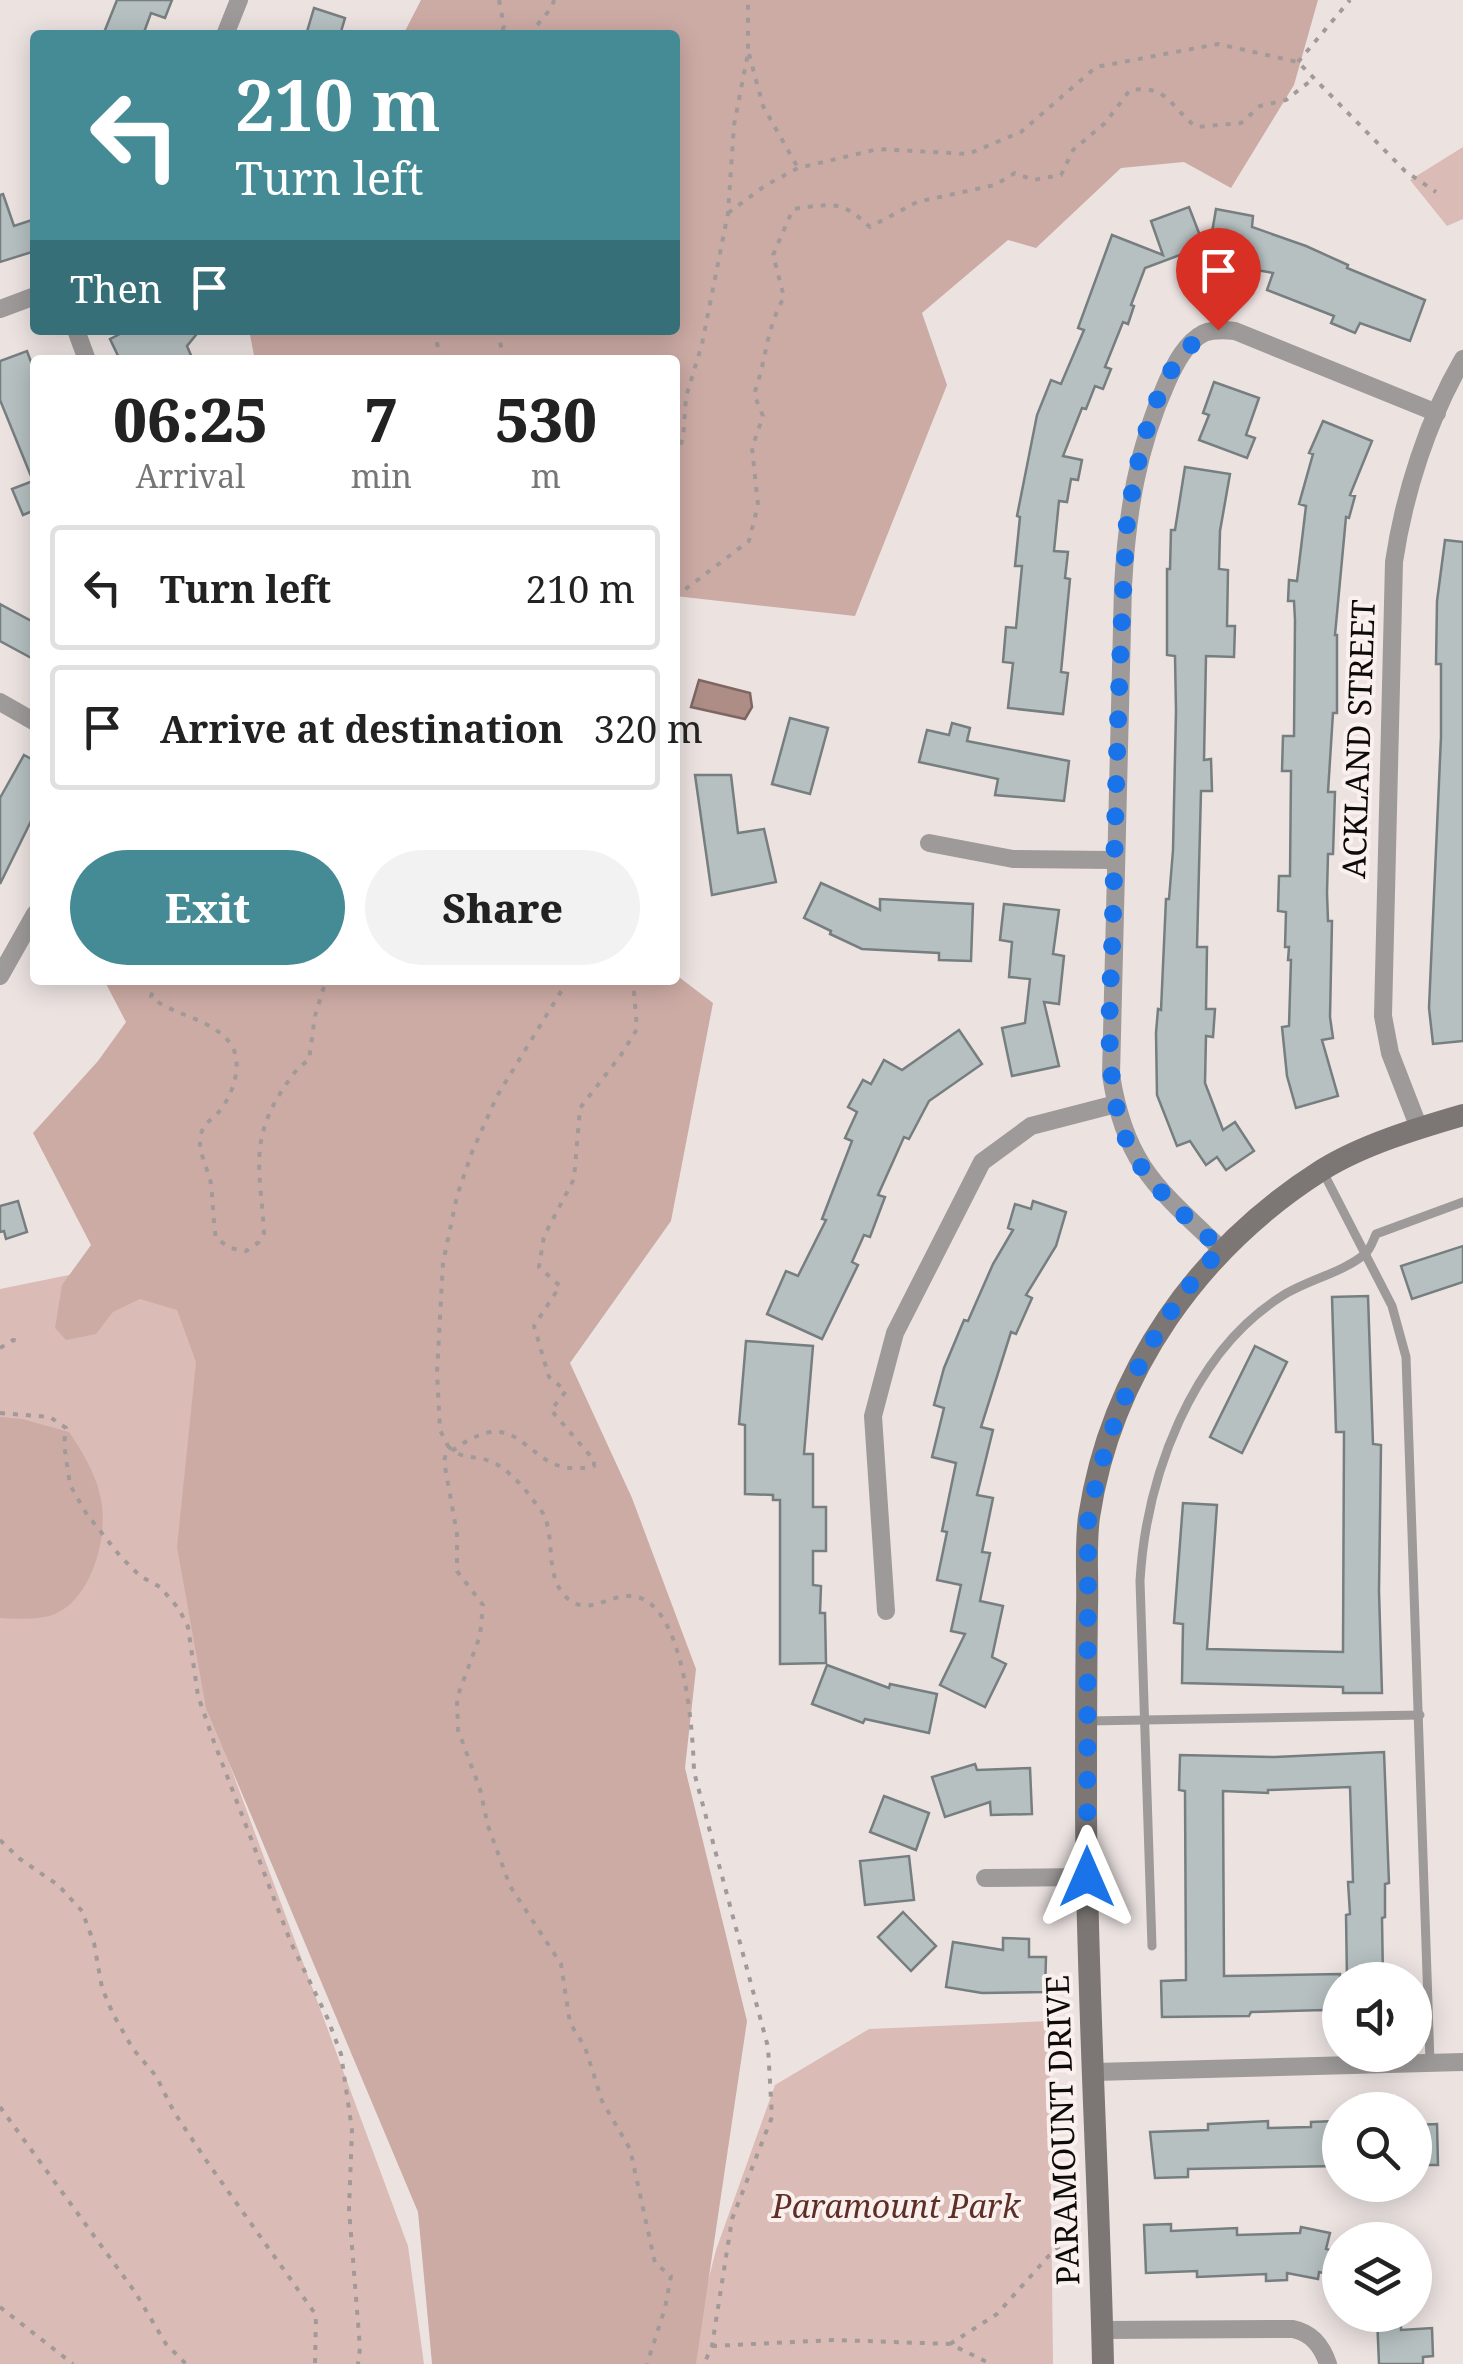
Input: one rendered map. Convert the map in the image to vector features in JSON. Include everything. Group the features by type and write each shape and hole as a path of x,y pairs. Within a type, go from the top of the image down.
{"street":[{"path":"227,30 239,0"},
{"path":"0,309 30,298"},
{"path":"1221,1249 1140,1165 1124,1134 1111,1075 1114,860 1127,522 1135,471 1152,415 1182,354 1202,334 1218,330 1235,331 1437,413"},
{"name":"ACKLAND STREET","path":"1419,1128 1390,1053 1382,996 1394,562 1408,494 1437,413 1463,359"},
{"path":"0,702 30,719"},
{"path":"929,844 1013,859 1114,860"},
{"path":"0,976 30,923"},
{"path":"886,1611 873,1416 896,1333 982,1162 1031,1126 1116,1104"},
{"name":"PARAMOUNT DRIVE","path":"1103,2364 1087,1877 1086,1721 1088,1521 1099,1465 1114,1417 1165,1318 1221,1249 1322,1170 1419,1128 1463,1115"},
{"path":"985,1878 1087,1877"},
{"path":"1432,2062 1463,2062"},
{"path":"1095,2072 1322,2065"},
{"path":"1102,2330 1293,2329 1305,2332 1323,2349 1328,2364"}],"lane":[{"path":"1322,1170 1392,1306 1406,1357 1427,1962"},
{"path":"1152,1946 1140,1581 1149,1505 1166,1454 1211,1364 1236,1331 1284,1294 1366,1253 1376,1234 1463,1202"},
{"path":"1086,1721 1420,1715"}],"path":[{"path":"499,0 503,30"},
{"path":"533,30 554,0"},
{"path":"680,446 686,397 702,344 728,212 734,126 748,53 748,0"},
{"path":"1298,62 1350,0"},
{"path":"728,212 798,168 878,149 968,154 1021,132 1096,66 1218,44 1298,62 1405,172 1436,192"},
{"path":"748,53 763,106 798,168"},
{"path":"680,593 749,541 758,505 752,448 763,416 754,394 761,376 767,333 784,297 773,255 793,209 849,207 870,228 916,202 994,185 1014,174 1033,180 1061,175 1072,150 1105,122 1130,90 1152,87 1168,97 1196,127 1241,123 1260,106 1286,100 1314,78"},
{"path":"154,985 150,997 166,1010 218,1031 232,1045 237,1076 218,1113 201,1133 200,1144 210,1183 216,1238 230,1248 246,1251 264,1233 258,1143 274,1102 298,1066 309,1060 315,1016 324,985"},
{"path":"565,985 497,1096 458,1196 442,1275 437,1372 440,1430 450,1449 468,1459 495,1462 526,1490 545,1516 557,1584 564,1594 584,1606 624,1596 639,1597 660,1612 676,1645 693,1739 694,1772 768,2047 773,2106 732,2219 712,2346 704,2364"},
{"path":"633,985 637,1029 580,1108 574,1179 544,1236 539,1268 560,1286 534,1326 549,1377 566,1391 552,1410 594,1460 594,1466 572,1469 546,1461 507,1432 488,1430 450,1449 444,1461 457,1534 456,1571 483,1605 480,1636 457,1698 458,1730 510,1886 561,1964 570,2023 585,2046 602,2101 630,2149 655,2263 671,2276 666,2308 647,2364"},
{"path":"0,1348 13,1340 23,1342"},
{"path":"0,1414 50,1417 66,1428 70,1485 86,1513 120,1556 140,1576 160,1587 179,1609 188,1628 198,1696 214,1742 291,1943 328,2017 341,2054 352,2130 349,2209 358,2364"},
{"path":"0,1840 20,1860 58,1885 82,1911 94,1944 102,1988 133,2049 156,2076 174,2112 316,2315 314,2364"},
{"path":"0,2107 135,2292 166,2344 186,2364"},
{"path":"950,2344 997,2314 1054,2250 1099,2221"},
{"path":"0,2307 73,2364"},
{"path":"712,2346 836,2340 950,2344 991,2364"}],"green space":[{"path":"1463,147 1463,219 1447,226 1410,180"},
{"path":"177,1253 209,1269 218,1733 408,2246 424,2364 0,2364 0,1289"},
{"name":"Paramount Park","path":"1049,2021 1053,2364 687,2364 716,2250 775,2085 869,2029"}],"shaded area":[{"path":"421,0 1318,0 1294,85 1231,188 1184,162 1121,168 1036,248 1008,240 922,313 947,385 855,616 680,597 680,355 254,355 250,335 680,335 680,30 406,30"},
{"path":"699,680 750,693 752,707 745,719 691,707"},
{"path":"680,978 713,1003 671,1221 570,1363 632,1498 696,1669 685,1768 747,2021 696,2364 432,2364 418,2212 206,1708 177,1547 196,1362 177,1310 140,1299 113,1312 96,1334 66,1340 55,1328 62,1285 91,1245 33,1133 98,1061 126,1022 107,985 680,985"},
{"path":"0,1417 69,1432 88,1462 100,1495 103,1527 89,1579 68,1606 49,1616 0,1618"}],"building":[{"path":"117,0 172,0 165,18 151,13 145,30 105,30"},
{"path":"314,8 345,18 341,30 307,30"},
{"path":"3,194 14,226 30,221 30,253 0,262"},
{"path":"1189,207 1204,246 1145,268 1128,324 1123,322 1105,367 1111,369 1103,389 1095,386 1063,456 1082,460 1078,480 1071,479 1067,502 1059,501 1054,551 1068,552 1065,578 1070,579 1061,672 1068,673 1063,714 1008,708 1013,663 1003,662 1006,627 1016,628 1022,566 1015,566 1020,517 1017,516 1037,415 1051,380 1061,384 1084,330 1078,328 1112,235 1163,255 1151,221"},
{"path":"1216,209 1253,216 1252,227 1306,246 1348,265 1347,268 1425,300 1410,341 1360,323 1355,333 1331,323 1334,316 1267,290 1273,273 1223,264 1228,237 1210,244"},
{"path":"118,335 196,335 187,346 191,355 118,355 110,339"},
{"path":"27,351 30,359 30,474 0,400 0,361"},
{"path":"1214,382 1259,398 1246,435 1255,438 1247,458 1199,440 1209,415 1203,413"},
{"path":"1323,421 1372,441 1350,495 1355,496 1349,518 1346,517 1335,635 1337,713 1333,713 1328,792 1335,792 1327,893 1328,921 1332,921 1333,1038 1322,1040 1338,1096 1296,1108 1287,1076 1282,1027 1289,1026 1291,960 1289,947 1285,947 1286,912 1278,911 1279,876 1290,876 1291,771 1282,771 1283,736 1294,736 1295,620 1294,601 1288,601 1289,580 1297,581 1306,506 1299,504 1313,454 1309,453"},
{"path":"1185,467 1230,474 1220,531 1219,569 1228,570 1227,626 1235,626 1234,657 1206,656 1204,760 1211,759 1212,791 1201,791 1197,947 1207,947 1206,1009 1215,1009 1213,1037 1206,1036 1205,1083 1223,1130 1235,1122 1254,1151 1226,1170 1217,1157 1206,1165 1190,1141 1177,1146 1157,1095 1156,1033 1173,850 1176,711 1175,656 1167,655 1167,569"},
{"path":"30,482 30,512 23,515 12,489"},
{"path":"1445,540 1463,542 1463,1041 1433,1044 1429,1008 1441,737 1437,601"},
{"path":"0,604 30,620 30,657 0,641"},
{"path":"790,718 828,728 810,794 772,784"},
{"path":"952,723 970,728 967,741 1069,761 1064,801 995,795 998,779 919,762 927,730 949,735"},
{"path":"24,755 30,758 30,823 0,884 0,798"},
{"path":"695,775 731,775 738,833 764,829 776,882 712,895"},
{"path":"821,883 880,910 880,899 973,904 971,961 939,960 939,953 862,949 830,934 831,931 804,918"},
{"path":"1004,904 1059,910 1053,954 1064,956 1059,1004 1044,1002 1059,1066 1012,1076 1002,1028 1025,1023 1030,979 1009,977 1012,942 1000,940"},
{"path":"959,1030 982,1064 929,1101 909,1139 904,1137 878,1195 885,1197 870,1237 864,1235 852,1262 858,1265 822,1339 767,1314 786,1271 798,1276 826,1220 822,1219 852,1141 845,1138 857,1112 848,1107 863,1080 871,1084 884,1060 902,1070"},
{"path":"18,1201 27,1232 6,1239 4,1231 0,1232 0,1206"},
{"path":"1033,1201 1066,1212 1056,1246 1026,1295 1032,1298 1016,1334 1011,1332 981,1427 993,1430 977,1495 993,1498 982,1552 990,1553 980,1601 1003,1606 992,1657 1006,1664 985,1707 940,1685 965,1634 951,1631 961,1585 937,1580 956,1463 932,1457 944,1408 934,1405 964,1320 968,1321 1013,1230 1008,1228 1015,1204 1031,1209"},
{"path":"1463,1246 1463,1282 1412,1299 1401,1266"},
{"path":"1368,1296 1373,1444 1381,1445 1382,1693 1343,1693 1343,1687 1182,1683 1183,1624 1174,1623 1183,1503 1217,1505 1207,1649 1343,1652 1344,1432 1336,1432 1332,1297"},
{"path":"746,1341 813,1346 804,1454 813,1454 813,1507 826,1507 826,1551 813,1551 813,1585 821,1586 826,1663 780,1664 780,1500 773,1500 773,1495 745,1494 745,1425 739,1424"},
{"path":"1255,1346 1287,1362 1242,1453 1210,1437"},
{"path":"827,1665 889,1688 890,1684 937,1694 929,1733 865,1719 863,1723 812,1704"},
{"path":"1384,1752 1389,1883 1385,1884 1382,1918 1383,1962 1347,1962 1348,1882 1353,1882 1350,1787 1268,1793 1223,1791 1224,1976 1322,1974 1322,2010 1162,2017 1161,1981 1186,1980 1185,1791 1179,1790 1180,1755 1275,1757"},
{"path":"975,1764 977,1770 1030,1768 1032,1814 991,1815 990,1802 945,1817 932,1777"},
{"path":"884,1796 929,1813 916,1850 870,1832"},
{"path":"909,1856 914,1900 865,1905 860,1861"},
{"path":"903,1912 936,1946 911,1971 878,1937"},
{"path":"1003,1938 1029,1939 1029,1957 1046,1957 1045,1992 982,1993 946,1987 953,1942 1003,1950"},
{"path":"1268,2121 1268,2128 1311,2127 1311,2122 1322,2122 1322,2166 1188,2169 1188,2177 1155,2178 1150,2132 1208,2130 1208,2124"},
{"path":"1432,2124 1437,2124 1438,2165 1432,2165"},
{"path":"1171,2224 1171,2231 1237,2228 1237,2235 1300,2233 1301,2227 1322,2231 1322,2273 1318,2279 1287,2273 1287,2280 1266,2281 1266,2274 1197,2277 1197,2271 1146,2273 1144,2225"},
{"path":"1432,2328 1433,2356 1423,2357 1423,2364 1379,2364 1378,2332 1432,2332"}],"route":[{"path":"1087,1877 1088,1521 1099,1465 1114,1417 1165,1318 1221,1249 1140,1165 1124,1134 1111,1075 1114,860 1127,522 1135,471 1152,415 1175,364 1188,345 1202,334 1218,330"}]}
